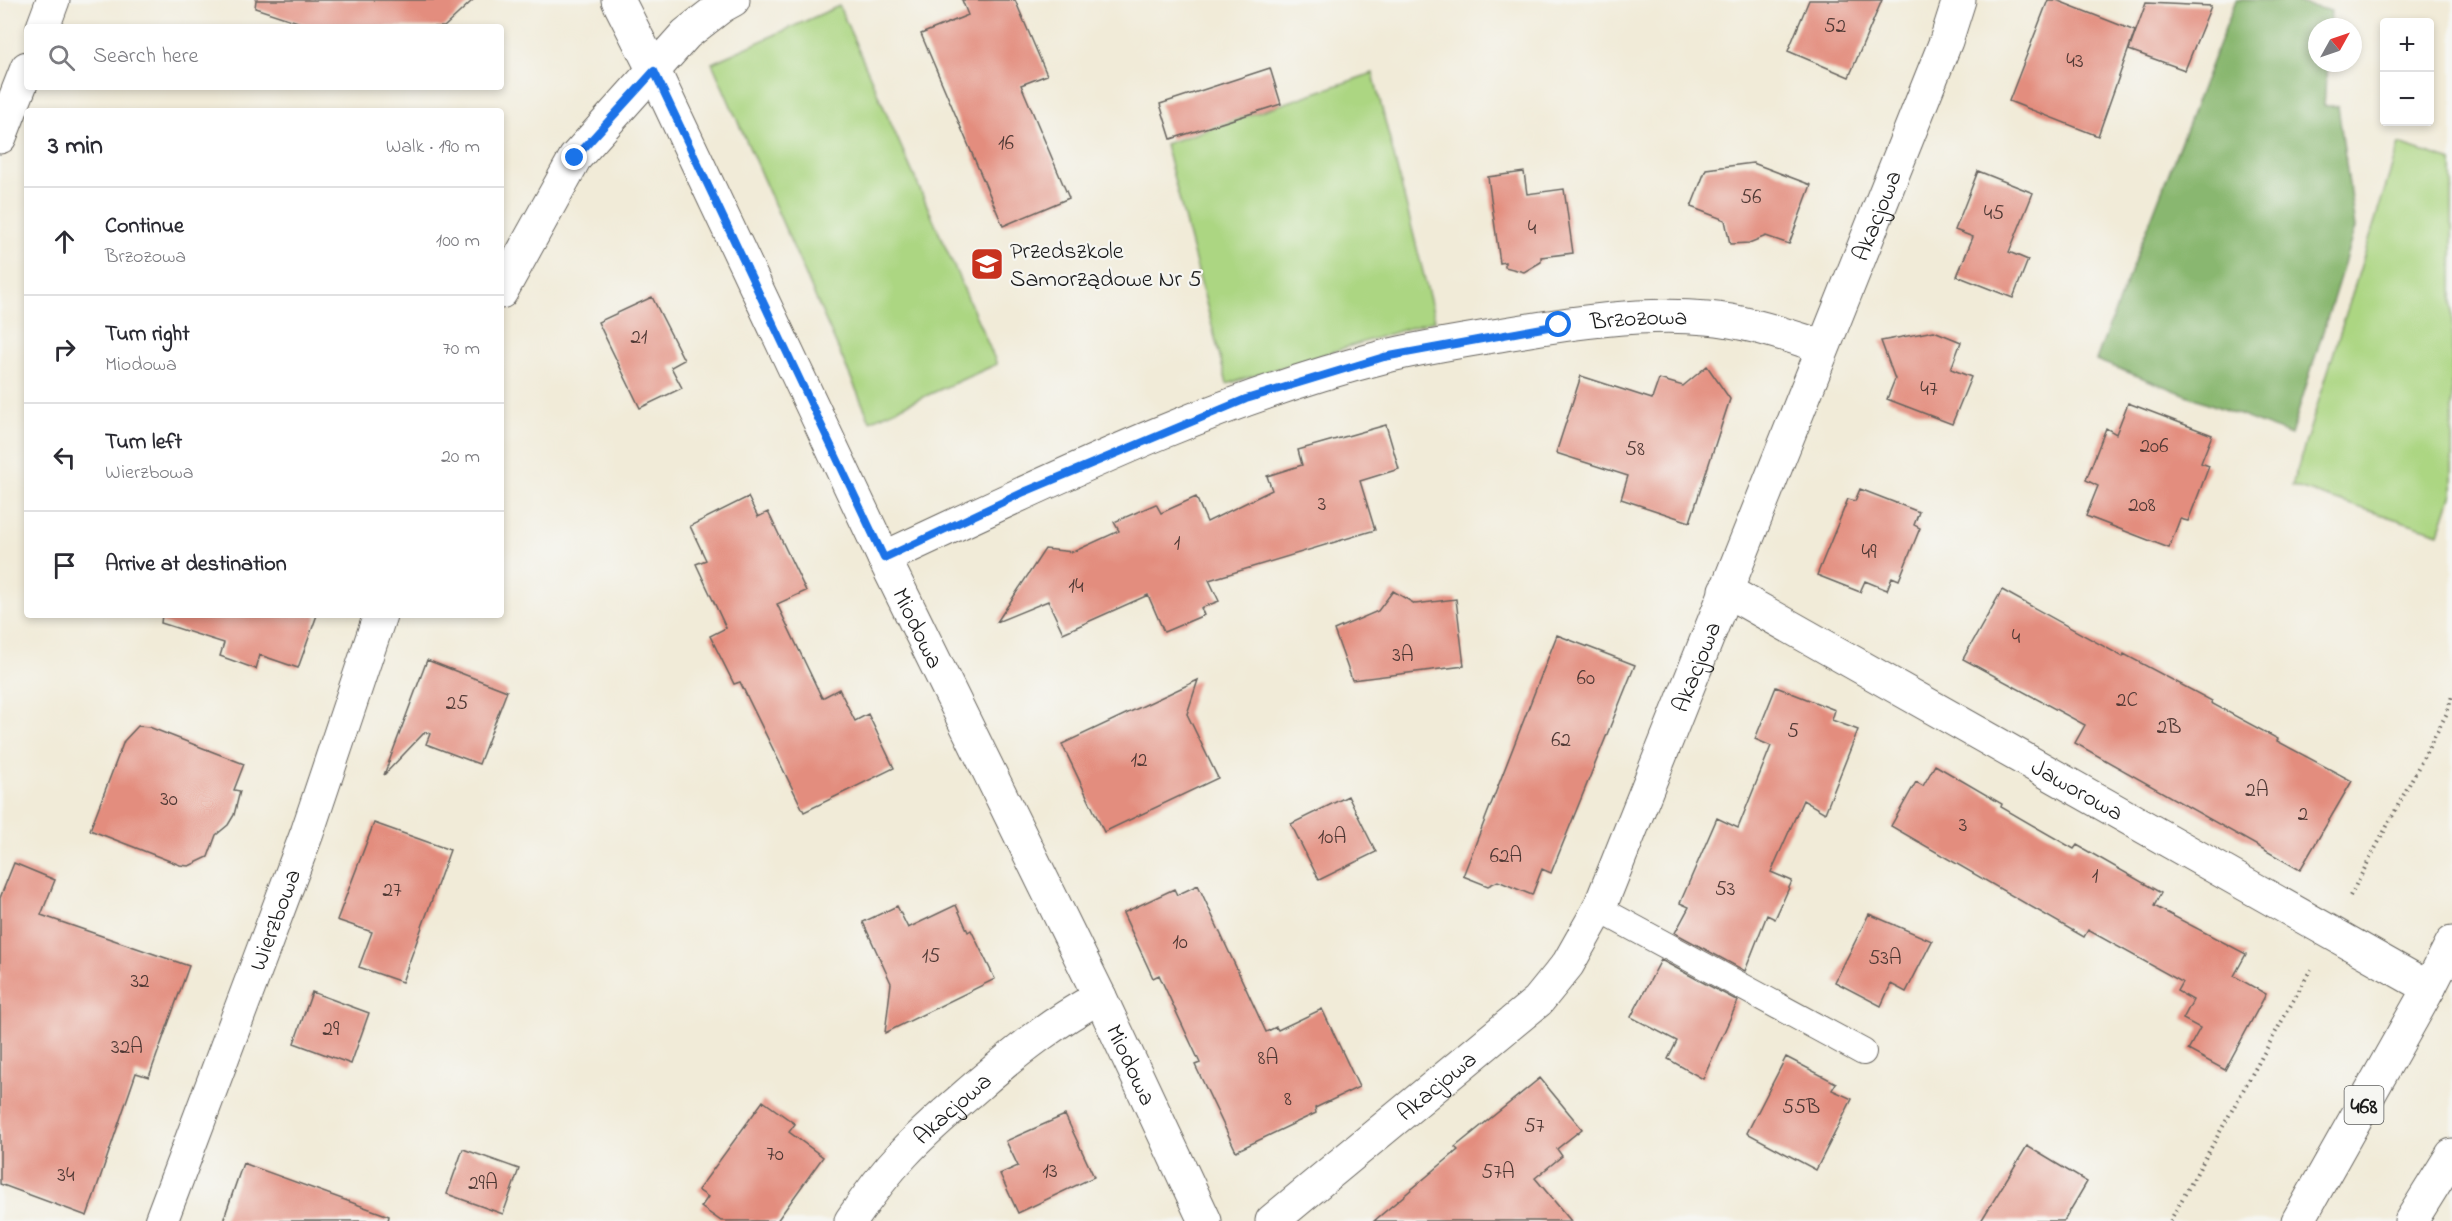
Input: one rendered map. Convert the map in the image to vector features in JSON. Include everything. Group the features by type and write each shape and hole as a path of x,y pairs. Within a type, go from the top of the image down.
{"street":[{"path":"44,24 53,0"},
{"name":"Miodowa","path":"618,0 654,71 884,558 1100,997 1205,1221"},
{"path":"504,287 575,158 686,34 733,0"},
{"name":"Akacjowa","path":"1272,1221 1538,1001 1568,964 1599,909 1822,346 1946,41 1959,0"},
{"path":"0,137 24,76"},
{"name":"Brzozowa","path":"884,558 1024,492 1197,419 1256,396 1384,357 1559,325 1641,317 1708,318 1772,331 1822,346"},
{"name":"Jaworowa","path":"1725,590 2429,988"},
{"name":"Wierzbowa","path":"161,1221 307,833 379,618"},
{"name":"468","path":"2298,1221 2452,943"},
{"name":"Akacjowa","path":"851,1221 876,1185 904,1152 938,1119 1017,1051 1066,1015 1100,997"},
{"path":"2412,1221 2452,1155"}],"lane":[{"path":"1599,909 1863,1052"}],"path":[{"path":"2349,899 2447,713 2452,696"},
{"path":"2170,1221 2315,962"}],"green space":[{"path":"2236,0 2288,0 2331,11 2331,18 2308,18 2308,72 2326,72 2324,106 2338,106 2355,228 2291,435 2096,360"},
{"path":"839,6 997,364 870,421 712,63"},
{"path":"1373,73 1435,320 1227,384 1165,144"},
{"path":"2399,144 2452,161 2452,493 2439,533 2292,486"}],"building":[{"path":"256,0 473,0 447,24 304,24 255,8"},
{"path":"962,0 1015,0 1047,75 1021,85 1069,198 1003,226 921,34 968,15"},
{"path":"1809,0 1882,0 1849,77 1788,51"},
{"path":"2048,0 2056,0 2135,31 2098,136 2009,101"},
{"path":"2146,3 2211,6 2185,70 2129,50"},
{"path":"1270,68 1281,104 1171,139 1160,104"},
{"path":"1753,163 1811,185 1789,244 1766,236 1749,243 1730,244 1725,220 1691,207 1706,169"},
{"path":"1978,171 2033,193 2009,252 2028,260 2013,298 1957,276 1973,237 1955,230"},
{"path":"1524,172 1527,194 1564,189 1573,253 1541,257 1541,262 1524,272 1505,267 1505,262 1500,263 1488,177"},
{"path":"652,297 684,360 671,367 682,388 640,408 598,322"},
{"path":"1934,331 1961,342 1951,369 1971,377 1952,424 1887,399 1895,379 1881,341"},
{"path":"1707,366 1730,399 1690,522 1621,499 1628,476 1556,453 1581,376 1652,399 1659,379 1683,386"},
{"path":"2128,403 2212,435 2201,463 2209,466 2199,493 2188,521 2180,519 2169,548 2086,516 2098,486 2086,480 2106,428 2116,434"},
{"path":"1386,425 1399,469 1360,481 1375,530 1209,580 1219,601 1201,608 1204,615 1164,632 1148,595 1063,633 1048,601 997,622 1045,549 1073,552 1119,531 1114,522 1156,504 1161,513 1196,497 1207,522 1272,490 1267,476 1302,465 1298,450"},
{"path":"1860,489 1919,512 1914,525 1920,528 1899,580 1892,577 1887,590 1865,581 1860,592 1817,575 1848,499 1855,501"},
{"path":"748,497 758,517 768,512 806,591 777,604 822,698 839,689 855,721 868,714 894,768 804,812 740,682 734,684 710,636 726,628 696,564 706,560 690,526"},
{"path":"2002,590 2123,657 2124,654 2212,701 2211,703 2278,739 2277,741 2352,781 2300,870 2075,743 2085,725 1963,659"},
{"path":"1393,591 1415,604 1456,599 1464,666 1352,680 1334,630 1378,611"},
{"path":"162,618 316,618 298,668 260,655 256,669 220,656 224,643 161,623"},
{"path":"1557,635 1635,665 1551,873 1542,869 1532,895 1498,881 1488,886 1463,876"},
{"path":"427,660 507,691 479,764 426,744 430,734 425,732 384,775"},
{"path":"1198,680 1187,714 1218,778 1104,832 1062,744"},
{"path":"1776,687 1835,710 1832,720 1858,730 1825,813 1803,800 1771,872 1792,881 1775,919 1767,915 1745,971 1675,933 1689,907 1680,903 1717,818 1738,828 1771,746 1755,739"},
{"path":"138,726 149,727 244,764 234,790 240,791 234,815 228,825 216,835 208,857 189,866 180,865 90,830 124,741"},
{"path":"1935,765 2002,804 2001,807 2074,849 2077,845 2161,893 2154,906 2246,954 2234,976 2266,994 2225,1070 2188,1050 2200,1028 2183,1019 2193,1000 2177,991 2182,982 2088,930 2084,937 1891,826 1916,782 1923,786"},
{"path":"1348,796 1376,852 1319,880 1291,824"},
{"path":"374,823 450,850 402,982 359,967 372,932 337,920"},
{"path":"14,863 55,880 41,915 189,966 149,1077 136,1073 87,1216 0,1184 0,898"},
{"path":"1198,885 1266,1032 1276,1027 1278,1030 1322,1009 1359,1087 1315,1108 1316,1113 1236,1151 1195,1065 1200,1063 1159,975 1153,978 1123,913 1174,889 1177,895"},
{"path":"956,905 968,932 971,930 995,979 885,1033 891,983 863,922 897,906 908,928"},
{"path":"1869,914 1932,941 1906,992 1891,984 1881,1006 1835,982"},
{"path":"1661,960 1738,1001 1703,1079 1668,1059 1677,1041 1631,1017"},
{"path":"312,992 369,1013 351,1064 294,1043"},
{"path":"1786,1057 1836,1083 1832,1090 1852,1099 1816,1170 1747,1133"},
{"path":"1540,1078 1582,1129 1557,1149 1562,1156 1535,1178 1571,1221 1374,1221 1458,1150 1455,1147"},
{"path":"763,1101 795,1124 789,1132 823,1157 777,1221 721,1221 701,1207 708,1197 698,1190"},
{"path":"1065,1115 1094,1177 1018,1213 1000,1174 1018,1166 1006,1141"},
{"path":"2027,1146 2087,1182 2064,1221 1981,1221"},
{"path":"463,1149 519,1169 503,1214 447,1194"},
{"path":"243,1163 389,1216 388,1221 223,1221"}],"place":[{"name":"Przedszkole Samorządowe Nr 5","path":"987,264"}],"route":[{"path":"575,158 654,71 884,558 1024,492 1246,399 1384,357 1559,325"}]}
